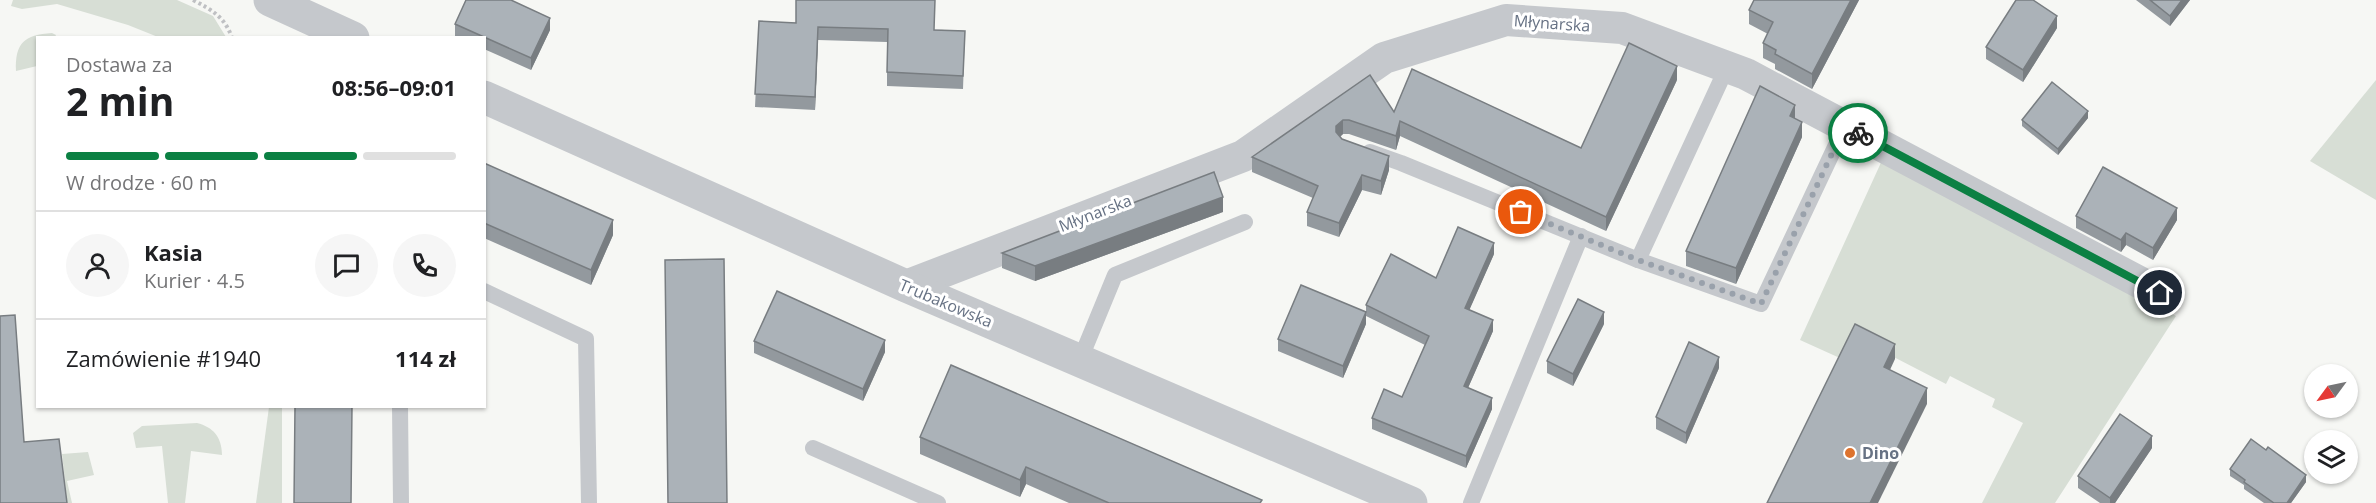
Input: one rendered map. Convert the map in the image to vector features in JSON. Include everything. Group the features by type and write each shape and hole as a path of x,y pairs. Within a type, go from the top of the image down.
{"street":[{"path":"270,0 349,36"},
{"name":"Młynarska","path":"906,286 1243,156 1384,58 1506,20 1622,28 1746,74 2160,293"},
{"name":"Trubakowska","path":"486,98 906,286 1412,503"}],"lane":[{"path":"1638,260 1727,67"},
{"path":"1357,148 1401,163 1638,260 1761,304 1845,126"},
{"path":"1080,360 1115,275 1245,222"},
{"path":"1471,503 1581,236"},
{"path":"486,292 586,339 589,503"},
{"path":"400,408 401,503"},
{"path":"813,448 938,503"}],"path":[{"path":"193,0 216,12 229,26 232,36"}],"shaded area":[{"path":"13,0 177,0 213,16 225,36 156,36 128,25 57,4 22,9 11,6"},
{"path":"56,35 36,36 36,66 16,71 17,54 23,42 34,36"},
{"path":"2376,80 2376,200 2310,161"},
{"path":"1884,156 2176,316 2055,503 1982,503 2023,423 1992,407 1995,399 1950,376 1946,384 1855,337 1842,359 1800,340"},
{"path":"269,408 282,408 282,503 256,503"},
{"path":"197,423 208,427 216,434 222,455 191,451 185,503 168,503 162,446 136,448 133,433 142,426"},
{"path":"88,452 94,475 67,481 72,503 60,503 67,500 62,454"}],"building":[{"path":"466,0 511,0 550,18 531,58 455,24"},
{"path":"796,0 935,0 934,30 965,31 963,76 887,72 888,29 818,27 815,97 755,94 759,21 796,23"},
{"path":"1754,0 1851,0 1812,74 1775,54 1776,50 1763,43 1773,22 1749,10"},
{"path":"2016,0 2033,0 2057,16 2023,70 1986,47"},
{"path":"2150,0 2182,0 2170,16"},
{"path":"1629,43 1677,66 1606,217 1400,121 1396,136 1349,120 1343,120 1336,126 1336,132 1342,139 1389,156 1381,181 1362,175 1339,223 1307,212 1318,186 1252,157 1370,75 1394,112 1412,69 1581,148"},
{"path":"2052,82 2088,111 2058,149 2022,120"},
{"path":"1760,86 1795,105 1790,116 1802,122 1736,268 1686,251"},
{"path":"486,164 613,220 591,270 486,224"},
{"path":"2103,167 2177,208 2153,248 2126,233 2121,240 2076,216"},
{"path":"1214,172 1223,197 1035,266 1002,253"},
{"path":"1458,227 1494,243 1465,308 1493,320 1464,386 1492,398 1466,456 1372,418 1384,389 1402,397 1429,336 1366,305 1391,254 1436,278"},
{"path":"724,259 727,503 668,503 665,260"},
{"path":"1301,285 1366,312 1343,366 1278,339"},
{"path":"777,291 885,340 863,389 754,341"},
{"path":"1578,299 1604,312 1573,374 1547,361"},
{"path":"15,315 24,442 59,439 67,503 0,503 0,316"},
{"name":"Dino","path":"1855,324 1895,344 1884,367 1927,388 1870,503 1767,503"},
{"path":"1689,342 1719,357 1686,433 1656,417"},
{"path":"951,365 1262,500 1260,503 1109,503 1026,467 1020,480 920,437"},
{"path":"295,408 352,408 351,503 294,503"},
{"path":"2120,414 2152,436 2110,498 2078,476"},
{"path":"2251,439 2266,450 2268,447 2304,474 2304,478 2287,503 2274,503 2230,469"}],"way so far":[{"path":"1521,212 1638,260 1761,304 1845,126 1858,133"}],"place":[{"name":"Dino","path":"1850,453"}],"route":[{"path":"1858,133 2160,293"}]}
